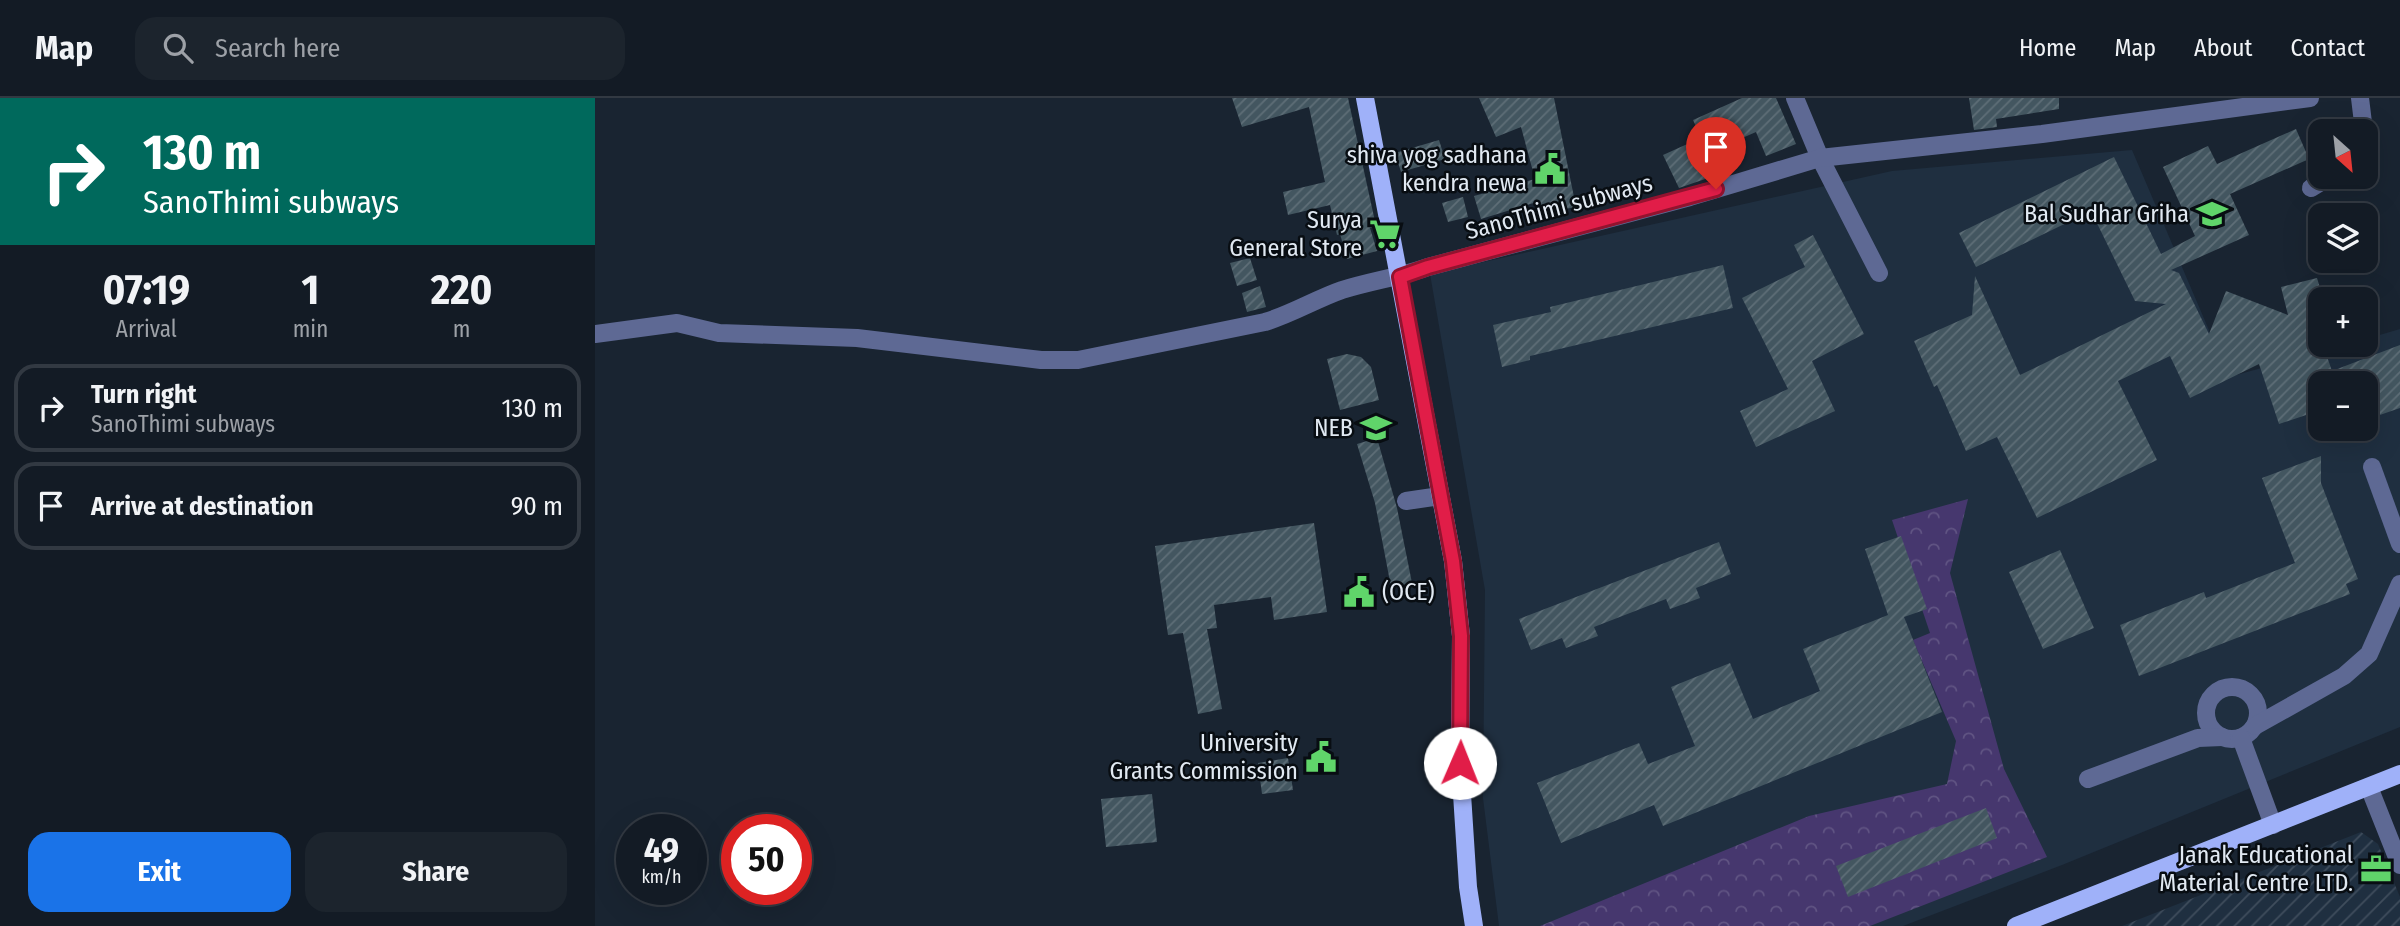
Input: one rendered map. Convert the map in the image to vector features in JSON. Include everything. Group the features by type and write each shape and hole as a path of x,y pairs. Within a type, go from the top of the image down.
{"main road":[{"path":"1365,98 1453,561 1461,636 1460,763 1468,887 1474,926"},
{"path":"2016,926 2400,774"}],"street":[{"path":"1795,98 1820,158 1879,272"},
{"name":"SanoThimi subways","path":"595,334 677,323 719,333 857,338 1041,359 1078,360 1265,322 1289,315 1342,290 1400,277 1428,267 1690,197 1820,158 2042,134 2310,98"},
{"path":"2360,98 2363,119"},
{"path":"2372,467 2400,544"},
{"path":"1406,501 1440,496"},
{"path":"2088,779 2198,738 2241,738 2255,726 2344,676 2369,654 2400,584"},
{"path":"2222,737 2208,726 2206,717 2209,699 2223,688 2232,686 2249,692 2258,708 2255,726"},
{"path":"2241,738 2273,825"},
{"path":"2369,787 2400,865"}],"shaded area":[{"path":"2132,150 2229,377 2308,355 2378,357 2378,335 2400,329 2400,727 2062,865 1903,926 1499,926 1483,798 1485,590 1430,274 1892,171"},
{"path":"2361,832 2378,844 2400,897 2400,926 2122,926"}],"green space":[{"path":"1968,499 1950,573 2004,769 2047,857 1870,926 1540,926 1809,816 1947,784 1956,741 1913,640 1930,633 1892,520"}],"building":[{"path":"1232,98 1348,98 1376,226 1370,228 1377,251 1347,259 1340,234 1337,235 1330,205 1288,215 1283,192 1325,182 1309,107 1242,127"},
{"path":"1479,98 1554,98 1576,207 1543,213 1540,201 1481,219 1474,196 1535,179 1521,127 1496,137"},
{"path":"1742,98 1776,98 1796,144 1766,156 1756,132 1708,153 1693,120"},
{"path":"1969,98 2059,98 2059,109 1996,119 1997,127 1974,130"},
{"path":"2296,129 2308,157 2308,159 2230,194 2249,235 2171,270 2179,273 2209,334 2226,291 2288,315 2281,287 2317,278 2320,287 2308,287 2308,357 2327,357 2332,371 2308,371 2308,414 2279,424 2259,364 2190,398 2170,356 2118,381 2157,460 2037,518 1997,437 1966,451 1914,341 1972,315 1975,276 2020,375 2166,304 2135,301 2091,211 1976,267 1959,233 2114,157 2161,254 2195,236 2163,167 2208,146 2217,164"},
{"path":"1439,140 1445,159 1401,172 1395,153"},
{"path":"1694,141 1711,177 1679,188 1663,155"},
{"path":"1463,197 1468,217 1448,222 1442,203"},
{"path":"1813,235 1864,334 1812,361 1835,411 1756,447 1740,411 1788,389 1742,298 1805,267 1794,245"},
{"path":"1250,258 1257,280 1237,286 1230,263"},
{"path":"1723,265 1733,308 1530,356 1530,360 1502,367 1493,325 1551,312 1550,307"},
{"path":"1260,286 1266,307 1247,312 1242,293"},
{"path":"2400,345 2400,408 2378,416 2378,371 2332,371 2369,357 2378,357 2378,353"},
{"path":"1347,354 1361,357 1371,367 1379,400 1340,410 1327,359"},
{"path":"1377,438 1397,508 1412,583 1391,587 1375,503 1357,444"},
{"path":"2321,456 2321,483 2358,579 2346,584 2350,594 2139,676 2120,625 2204,592 2206,598 2295,563 2262,478"},
{"path":"1314,523 1327,612 1274,620 1271,597 1214,605 1217,628 1207,629 1222,709 1198,714 1183,633 1168,635 1155,546"},
{"path":"1901,536 1927,609 1904,617 1942,712 1663,826 1654,805 1561,843 1537,783 1639,743 1648,764 1695,746 1671,687 1730,663 1753,719 1820,691 1803,649 1888,615 1865,549"},
{"path":"1719,542 1731,574 1696,588 1700,598 1670,609 1666,599 1594,627 1598,636 1566,648 1562,638 1531,650 1519,619"},
{"path":"2060,550 2094,628 2043,649 2009,572"},
{"path":"1288,758 1293,790 1262,794 1258,763"},
{"path":"1152,794 1157,842 1106,847 1101,799"},
{"path":"1986,808 1997,838 1848,897 1836,866"}],"place":[{"name":"shiva yog sadhana kendra newa","path":"1550,169"},
{"name":"Bal Sudhar Griha","path":"2212,214"},
{"name":"Surya General Store","path":"1385,234"},
{"name":"NEB","path":"1376,428"},
{"name":"(OCE)","path":"1359,592"},
{"name":"University Grants Commission","path":"1321,757"},
{"name":"Janak Educational Material Centre LTD.","path":"2376,869"}],"route":[{"path":"1460,763 1461,636 1453,561 1400,277 1428,267 1716,189"}]}
